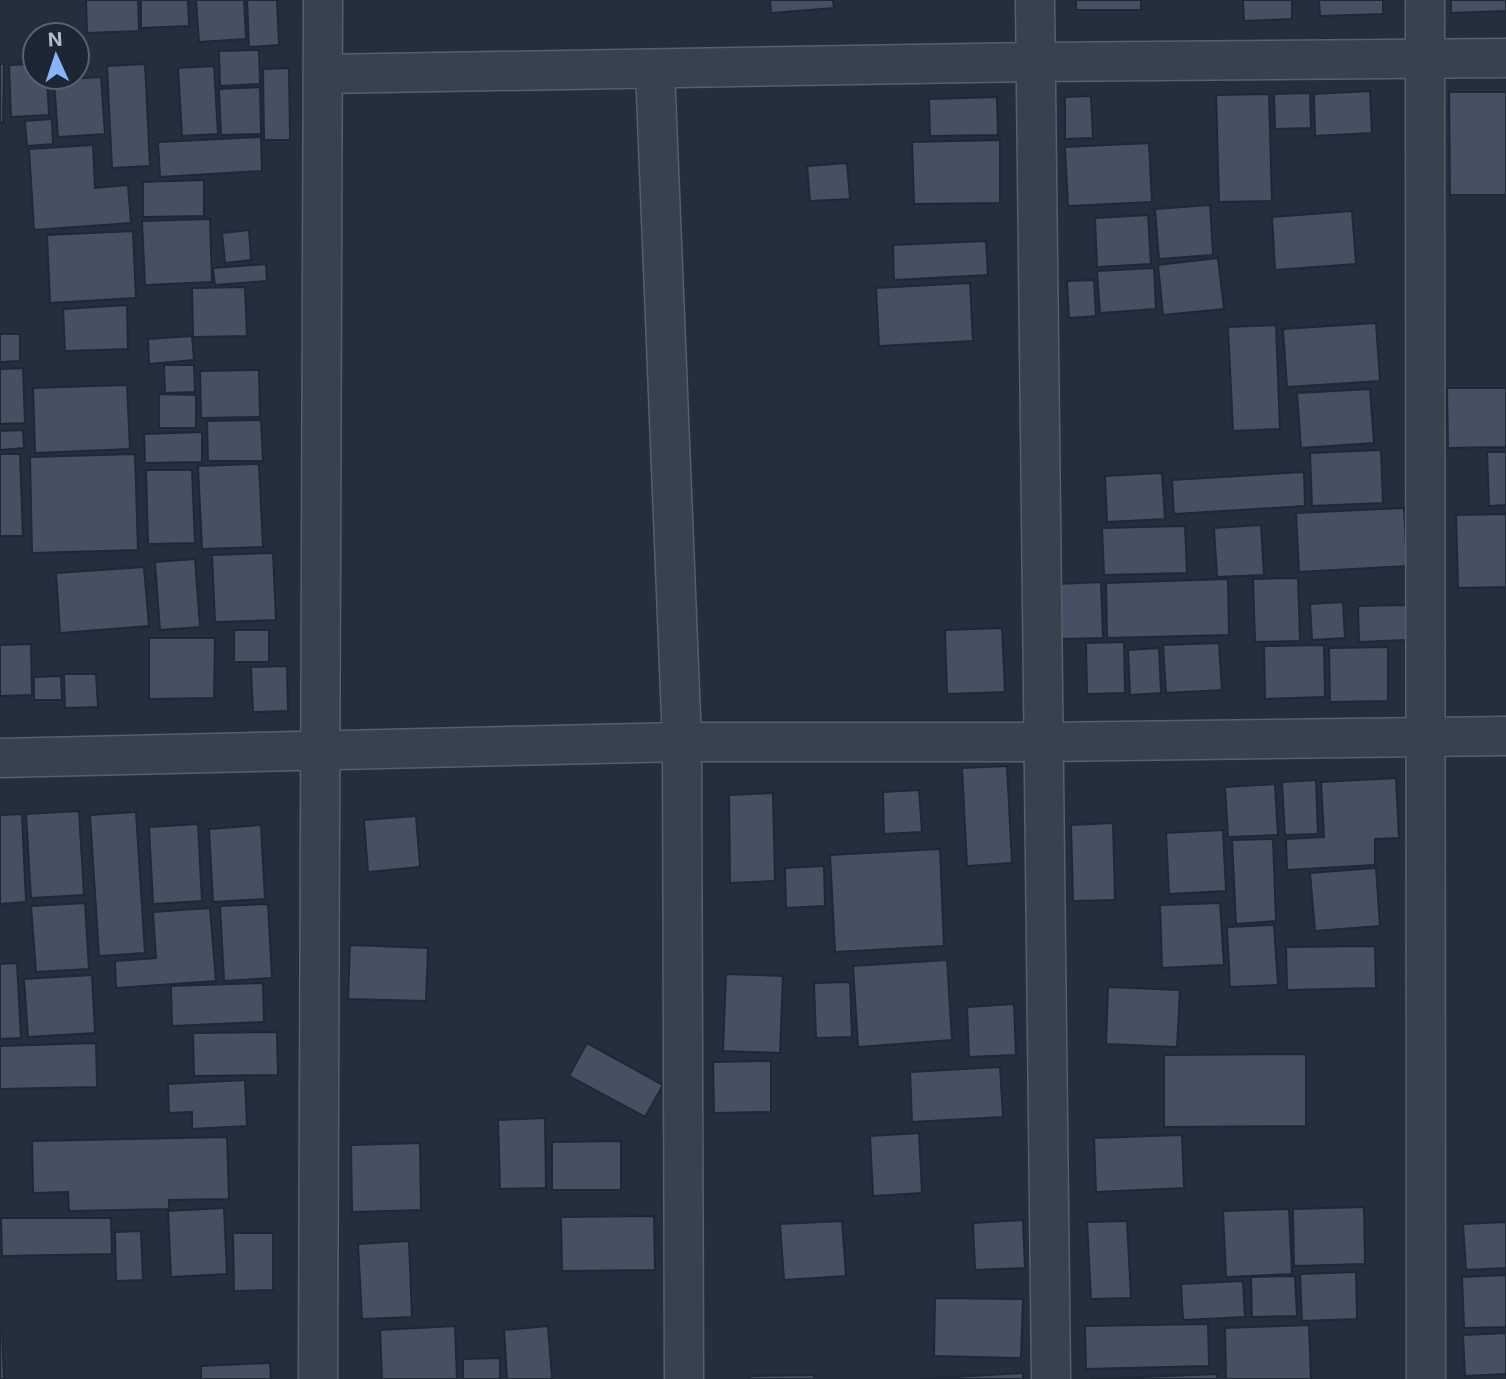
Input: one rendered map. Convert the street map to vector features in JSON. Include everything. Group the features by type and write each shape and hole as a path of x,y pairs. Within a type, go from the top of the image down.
{"street":[{"path":"318,1379 318,750 323,0"},
{"path":"1035,0 1051,1379"},
{"path":"1425,0 1426,1379"},
{"path":"324,74 1036,62 1506,58"},
{"path":"655,69 682,742 684,1379"},
{"path":"0,758 682,742 1043,742 1506,736"}],"building":[{"path":"86,0 138,0 139,31 91,33 91,21 87,21"},
{"path":"141,0 188,0 189,26 141,28"},
{"path":"196,0 244,0 246,39 199,42"},
{"path":"247,0 277,0 279,45 249,47"},
{"path":"770,0 833,0 834,8 771,13"},
{"path":"1076,0 1141,0 1141,10 1076,10"},
{"path":"1243,0 1292,0 1292,19 1244,21"},
{"path":"1319,0 1383,0 1383,14 1320,16"},
{"path":"1451,0 1506,0 1506,11 1451,13"},
{"path":"259,50 260,84 220,86 219,51"},
{"path":"0,64 4,64 3,123 0,123"},
{"path":"145,64 150,166 112,168 107,66"},
{"path":"9,65 21,65 21,91 48,91 49,115 11,117"},
{"path":"214,66 218,134 182,136 178,68"},
{"path":"289,68 290,140 264,140 263,69"},
{"path":"101,77 105,134 58,137 55,91 91,91 91,78"},
{"path":"260,87 261,134 221,135 219,89"},
{"path":"1370,91 1372,133 1315,136 1314,94"},
{"path":"1449,92 1506,92 1506,195 1450,195"},
{"path":"1310,93 1311,128 1275,129 1274,94"},
{"path":"1269,94 1272,201 1219,202 1216,95"},
{"path":"1091,96 1093,138 1065,139 1065,97"},
{"path":"997,97 998,135 930,136 929,99"},
{"path":"52,119 53,144 27,146 25,121"},
{"path":"261,137 262,171 160,177 158,142"},
{"path":"1000,140 1000,203 914,204 912,142"},
{"path":"1149,143 1152,202 1068,206 1065,147"},
{"path":"93,145 95,188 128,185 131,223 34,230 29,149"},
{"path":"847,163 850,199 810,201 807,166"},
{"path":"204,180 204,216 143,217 143,182"},
{"path":"1210,205 1213,255 1159,259 1155,209"},
{"path":"1352,211 1356,264 1275,270 1272,217"},
{"path":"1148,215 1151,264 1097,267 1095,218"},
{"path":"210,219 212,282 145,285 142,221"},
{"path":"249,230 251,260 225,263 222,233"},
{"path":"133,231 136,298 50,303 47,235"},
{"path":"986,241 988,275 894,280 893,245"},
{"path":"1218,258 1224,309 1163,315 1158,265"},
{"path":"266,264 267,281 215,285 213,268"},
{"path":"1154,268 1156,309 1100,313 1097,271"},
{"path":"1094,280 1096,316 1069,318 1067,281"},
{"path":"970,283 973,341 879,346 876,288"},
{"path":"245,287 247,336 193,337 192,288"},
{"path":"127,305 128,349 65,351 63,309"},
{"path":"1376,323 1380,381 1287,387 1283,329"},
{"path":"1276,325 1280,429 1233,431 1228,327"},
{"path":"0,334 20,334 20,361 0,362"},
{"path":"192,336 194,360 149,364 148,339"},
{"path":"164,365 194,365 195,392 165,393"},
{"path":"23,368 25,423 0,424 0,369"},
{"path":"259,370 260,417 201,418 200,371"},
{"path":"127,385 130,449 35,453 33,388"},
{"path":"1447,388 1506,388 1506,447 1448,448"},
{"path":"1370,389 1374,443 1301,448 1297,393"},
{"path":"159,394 196,395 196,428 159,428"},
{"path":"261,420 263,461 208,461 207,421"},
{"path":"23,430 24,448 0,450 0,431"},
{"path":"202,432 202,462 145,463 144,434"},
{"path":"1381,450 1383,503 1312,506 1310,453"},
{"path":"1487,452 1506,452 1506,505 1489,506"},
{"path":"0,454 20,454 23,536 0,536"},
{"path":"135,454 138,550 32,553 30,457"},
{"path":"259,464 263,547 202,549 198,466"},
{"path":"146,470 192,470 195,543 148,544"},
{"path":"1304,472 1305,506 1174,514 1172,480"},
{"path":"1162,473 1165,519 1107,522 1105,476"},
{"path":"1404,508 1407,566 1299,572 1296,513"},
{"path":"1506,514 1506,587 1458,588 1456,515"},
{"path":"1261,525 1264,575 1217,577 1214,528"},
{"path":"1185,526 1187,573 1104,575 1102,528"},
{"path":"273,553 276,620 215,622 212,555"},
{"path":"195,559 200,627 160,630 155,562"},
{"path":"144,567 149,626 60,633 56,573"},
{"path":"1298,578 1300,641 1255,642 1253,579"},
{"path":"1228,579 1229,635 1107,638 1106,583"},
{"path":"1101,582 1103,638 1059,639 1057,584"},
{"path":"1343,602 1345,638 1312,640 1310,604"},
{"path":"1406,605 1407,640 1359,642 1358,606"},
{"path":"1002,628 1005,692 947,694 945,630"},
{"path":"234,630 269,630 269,662 234,662"},
{"path":"149,638 215,638 214,698 149,699"},
{"path":"1124,642 1125,693 1087,694 1086,643"},
{"path":"1219,643 1222,690 1166,693 1163,645"},
{"path":"31,644 32,695 0,696 0,645"},
{"path":"1324,645 1325,697 1265,699 1264,646"},
{"path":"1388,647 1388,701 1330,702 1329,648"},
{"path":"1159,648 1161,693 1130,695 1128,650"},
{"path":"287,666 288,711 253,712 251,667"},
{"path":"64,674 96,674 98,707 65,708"},
{"path":"61,676 62,700 34,700 34,677"},
{"path":"1007,766 1012,863 967,866 962,768"},
{"path":"1396,778 1399,838 1375,839 1375,865 1287,870 1286,839 1324,837 1321,782"},
{"path":"1316,780 1318,834 1285,835 1282,782"},
{"path":"1275,784 1278,835 1228,837 1225,787"},
{"path":"919,790 922,832 884,834 883,792"},
{"path":"773,793 775,881 730,883 729,795"},
{"path":"79,811 84,895 31,898 26,814"},
{"path":"136,812 145,953 99,956 90,815"},
{"path":"22,814 26,902 0,904 0,815"},
{"path":"416,816 420,867 368,872 364,820"},
{"path":"1113,823 1115,900 1073,901 1071,825"},
{"path":"198,824 202,901 153,904 149,827"},
{"path":"261,825 265,899 213,902 209,829"},
{"path":"1223,830 1226,891 1169,894 1166,833"},
{"path":"1273,839 1276,921 1236,924 1232,840"},
{"path":"940,849 944,946 835,952 830,855"},
{"path":"824,866 825,906 786,908 785,868"},
{"path":"1376,868 1380,926 1315,931 1310,873"},
{"path":"85,903 89,969 36,972 31,906"},
{"path":"1220,903 1224,965 1162,968 1160,905"},
{"path":"268,904 272,978 224,981 220,906"},
{"path":"210,908 216,981 116,988 115,961 156,958 153,912"},
{"path":"1274,925 1278,985 1230,987 1227,927"},
{"path":"350,945 428,948 426,1001 348,999"},
{"path":"1375,946 1376,988 1287,990 1286,947"},
{"path":"947,960 952,1040 858,1047 853,966"},
{"path":"17,963 21,1038 0,1039 0,964"},
{"path":"726,974 783,976 780,1053 723,1051"},
{"path":"92,975 95,1033 28,1037 24,979"},
{"path":"850,982 852,1037 816,1038 814,983"},
{"path":"263,983 264,1022 172,1026 171,986"},
{"path":"1108,987 1180,990 1177,1047 1106,1044"},
{"path":"1014,1004 1016,1055 969,1057 967,1007"},
{"path":"277,1032 278,1075 194,1076 193,1033"},
{"path":"96,1043 97,1087 0,1089 0,1046"},
{"path":"587,1043 663,1085 645,1117 569,1076"},
{"path":"1306,1054 1306,1126 1164,1127 1164,1055"},
{"path":"771,1061 771,1112 714,1113 713,1062"},
{"path":"1000,1067 1003,1117 912,1122 910,1072"},
{"path":"245,1080 247,1126 192,1129 192,1112 169,1113 168,1084"},
{"path":"545,1118 546,1188 500,1189 498,1120"},
{"path":"919,1133 922,1193 873,1196 870,1136"},
{"path":"1182,1135 1184,1188 1096,1192 1094,1138"},
{"path":"227,1137 229,1199 169,1200 169,1209 69,1211 68,1192 33,1193 32,1141"},
{"path":"621,1141 621,1190 552,1190 552,1142"},
{"path":"420,1143 421,1210 352,1212 351,1145"},
{"path":"1364,1207 1365,1264 1294,1266 1293,1209"},
{"path":"224,1208 227,1274 171,1277 168,1211"},
{"path":"1289,1209 1292,1274 1226,1277 1223,1211"},
{"path":"654,1216 655,1270 562,1271 561,1217"},
{"path":"1,1218 111,1218 112,1254 2,1256"},
{"path":"1023,1220 1025,1268 975,1270 973,1223"},
{"path":"842,1221 846,1276 784,1280 780,1224"},
{"path":"1127,1221 1131,1298 1091,1299 1087,1222"},
{"path":"1506,1222 1506,1268 1466,1270 1463,1224"},
{"path":"141,1231 143,1280 116,1281 115,1232"},
{"path":"233,1233 273,1233 273,1290 234,1291"},
{"path":"409,1241 412,1317 362,1319 358,1244"},
{"path":"1356,1272 1357,1319 1302,1321 1300,1274"},
{"path":"1506,1275 1506,1327 1464,1328 1462,1277"},
{"path":"1295,1276 1297,1316 1252,1317 1251,1277"},
{"path":"1243,1281 1245,1317 1183,1320 1181,1284"},
{"path":"935,1298 1023,1299 1021,1358 934,1356"},
{"path":"1208,1324 1209,1366 1086,1369 1085,1326"},
{"path":"1309,1325 1311,1379 1226,1379 1225,1328"},
{"path":"455,1326 457,1379 382,1379 380,1330"},
{"path":"548,1326 552,1379 507,1379 504,1330"},
{"path":"2,1330 4,1379 0,1379"},
{"path":"1506,1333 1506,1374 1465,1376 1463,1335"},
{"path":"500,1358 500,1379 463,1379 463,1359"},
{"path":"270,1363 271,1379 201,1379 201,1366"},
{"path":"1023,1373 1023,1379 920,1379"},
{"path":"1217,1374 1217,1379 1091,1379"},
{"path":"814,1375 814,1379 750,1379 750,1376"}]}
